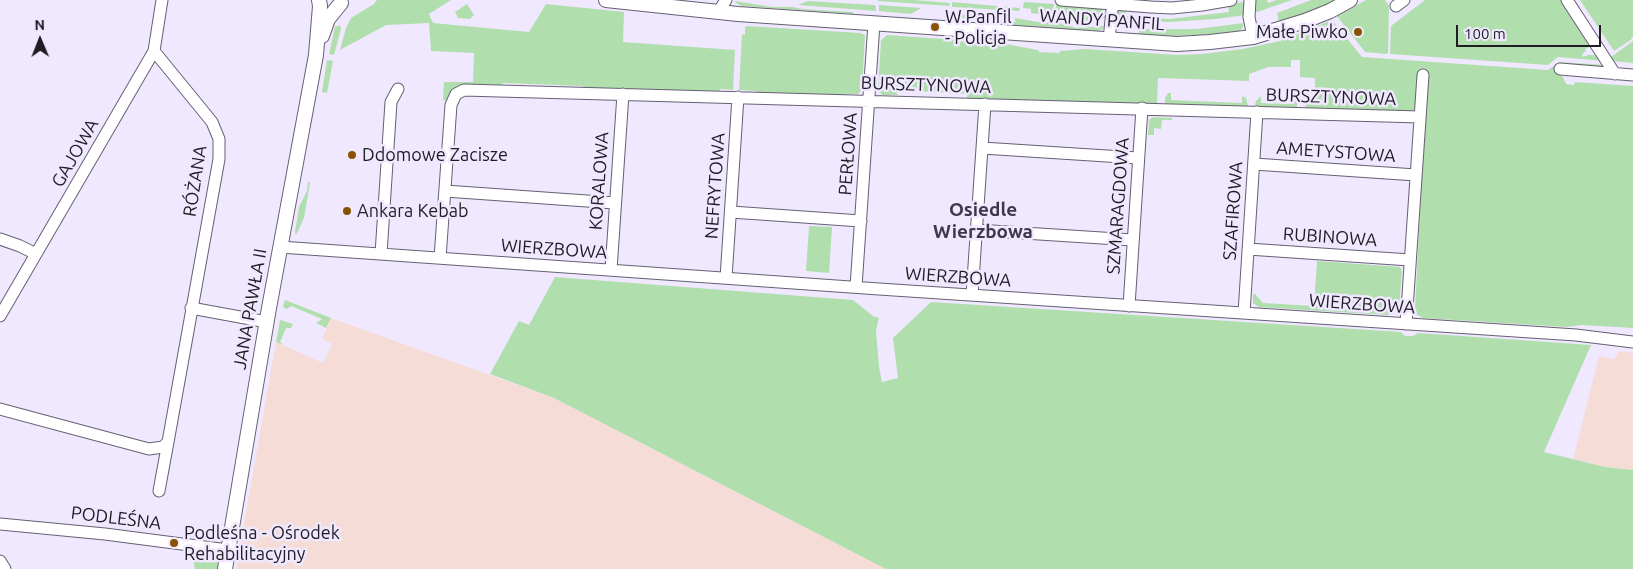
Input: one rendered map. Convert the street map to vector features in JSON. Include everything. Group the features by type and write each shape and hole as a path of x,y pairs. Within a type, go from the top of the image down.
{"street":[{"name":"GAJOWA","path":"0,316 154,51 162,0"},
{"name":"JANA PAWŁA II","path":"225,569 280,247 316,55 319,0"},
{"path":"323,0 331,4 344,2"},
{"name":"WANDY PANFIL","path":"606,0 692,5 718,12 1177,44 1253,37 1305,21 1330,11 1350,0"},
{"path":"718,12 726,0"},
{"path":"1061,0 1113,2 1172,8 1231,0"},
{"path":"1250,0 1249,17 1253,37"},
{"path":"1567,0 1615,74"},
{"name":"JANA PAWŁA II","path":"316,55 328,18 344,2"},
{"path":"1109,40 1113,2"},
{"name":"PERŁOWA","path":"856,287 874,23"},
{"name":"RÓŻANA","path":"154,51 212,122 219,139 219,159 159,491"},
{"path":"1560,69 1633,75"},
{"name":"AMETYSTOWA","path":"1406,324 1423,75"},
{"path":"381,254 391,102 398,89"},
{"name":"BURSZTYNOWA","path":"440,258 452,99 464,90 1420,117"},
{"name":"KORALOWA","path":"612,270 623,94"},
{"name":"NEFRYTOWA","path":"726,278 738,97"},
{"path":"972,295 985,104"},
{"name":"SZMARAGDOWA","path":"1129,306 1142,108"},
{"name":"SZAFIROWA","path":"1244,313 1258,112"},
{"path":"982,148 1138,158"},
{"name":"AMETYSTOWA","path":"1254,164 1416,174"},
{"path":"445,191 615,203"},
{"path":"731,212 861,221"},
{"path":"977,230 1133,240"},
{"path":"0,239 36,254"},
{"name":"WIERZBOWA","path":"280,247 1576,335 1633,342"},
{"name":"RUBINOWA","path":"1248,249 1410,260"},
{"path":"191,308 267,322"},
{"path":"0,409 149,449 163,447 168,442"},
{"name":"PODLEŚNA","path":"0,524 105,534 228,550"},
{"path":"0,562 5,569"}],"shaded area":[{"path":"331,318 554,398 886,569 236,569 276,342 323,363 332,344 322,339"},
{"path":"1619,351 1633,353 1633,470 1605,467 1573,459 1599,356 1614,359"}],"green space":[{"path":"377,0 451,0 429,14 433,23 529,32 546,4 624,12 623,42 735,50 733,90 720,89 720,92 583,88 583,86 503,83 502,85 463,84 449,95 447,101 443,100 444,82 473,82 474,53 431,51 429,23 386,25 340,50 351,18 374,4"},
{"path":"878,0 914,0 950,3 949,6"},
{"path":"1256,0 1267,0 1268,3 1277,0 1292,0 1254,13"},
{"path":"1311,0 1336,0 1315,10 1279,22 1277,13"},
{"path":"1366,0 1385,0 1389,6 1388,53 1386,54 1365,52 1337,16"},
{"path":"1425,0 1561,0 1591,46 1585,49 1586,51 1582,54 1583,57 1593,55 1598,56 1604,61 1558,57 1548,65 1390,54 1391,26"},
{"path":"1580,0 1633,0 1632,39 1614,51"},
{"path":"734,1 773,7 853,12 853,14 742,6"},
{"path":"808,1 875,5 876,11 798,5"},
{"path":"952,2 1020,8 1019,11 952,7"},
{"path":"1024,2 1054,4 1053,13 1050,16 1031,13 1031,9 1023,8"},
{"path":"1242,2 1245,4 1245,15 1216,19 1169,22 1116,19 1119,12 1126,9 1126,16 1169,19 1229,12 1228,5"},
{"path":"467,4 474,15 470,19 458,18 455,12"},
{"path":"1056,4 1101,8 1106,18 1083,21 1068,19 1056,14"},
{"path":"879,5 921,8 911,14 879,11"},
{"path":"955,14 994,17 994,23 955,17"},
{"path":"1015,18 1044,23 1056,22 1076,28 1105,26 1097,31 1000,24 1001,21 1015,22"},
{"path":"1332,20 1362,57 1548,70 1559,62 1605,65 1606,69 1557,73 1563,77 1566,84 1574,85 1575,82 1633,86 1633,328 1582,325 1566,327 1423,318 1416,314 1427,75 1415,109 1410,112 1307,109 1305,108 1306,103 1315,97 1315,78 1300,77 1300,60 1291,60 1291,67 1268,67 1249,74 1249,81 1158,78 1157,103 1155,104 967,101 967,94 897,90 897,95 882,95 878,90 881,40 887,35 1000,43 1038,50 1039,52 1059,53 1060,51 1085,49 1178,55 1243,49 1280,41"},
{"path":"1244,23 1239,31 1219,34 1176,36 1139,34 1140,29 1197,29"},
{"path":"340,25 341,29 334,55 329,54 335,27"},
{"path":"745,27 860,33 865,35 862,90 858,94 845,94 844,96 757,93 756,91 739,90 742,34 745,35"},
{"path":"1633,41 1633,63 1613,61 1611,57"},
{"path":"327,60 333,61 327,93 322,92"},
{"path":"1168,93 1171,93 1171,100 1242,103 1242,96 1246,98 1248,105 1246,107 1167,105 1165,98"},
{"path":"1261,96 1261,103 1293,104 1294,97 1297,107 1256,107 1256,101"},
{"path":"1153,117 1173,118 1172,120 1162,120 1161,129 1154,128 1154,135 1148,135 1149,120"},
{"path":"308,182 310,183 304,218 296,235 299,207 307,191"},
{"path":"809,226 832,227 829,273 806,271"},
{"path":"1317,261 1400,267 1402,271 1399,307 1387,315 1259,307 1253,303 1253,294 1255,294 1263,303 1314,306"},
{"path":"555,277 853,300 873,316 879,318 876,330 882,382 898,378 893,338 931,302 1401,332 1405,336 1413,336 1418,333 1591,345 1544,452 1605,467 1633,470 1633,569 886,569 554,398 490,374 519,321 529,325"},
{"path":"285,300 331,318 326,328 316,323 322,319 291,306 287,309 283,307"},
{"path":"280,320 293,324 291,328 286,328 280,342 284,345 276,342"},
{"path":"198,550 209,553 214,557 219,565 219,569 195,569 193,560"}],"place":[{"name":"W.Panfil - Policja","path":"935,27"},
{"name":"Małe Piwko","path":"1358,32"},
{"name":"Ddomowe Zacisze","path":"352,155"},
{"name":"Ankara Kebab","path":"347,211"},
{"name":"Podleśna - Ośrodek Rehabilitacyjny","path":"174,543"}],"district":[{"name":"Osiedle Wierzbowa","path":"983,221"}]}
